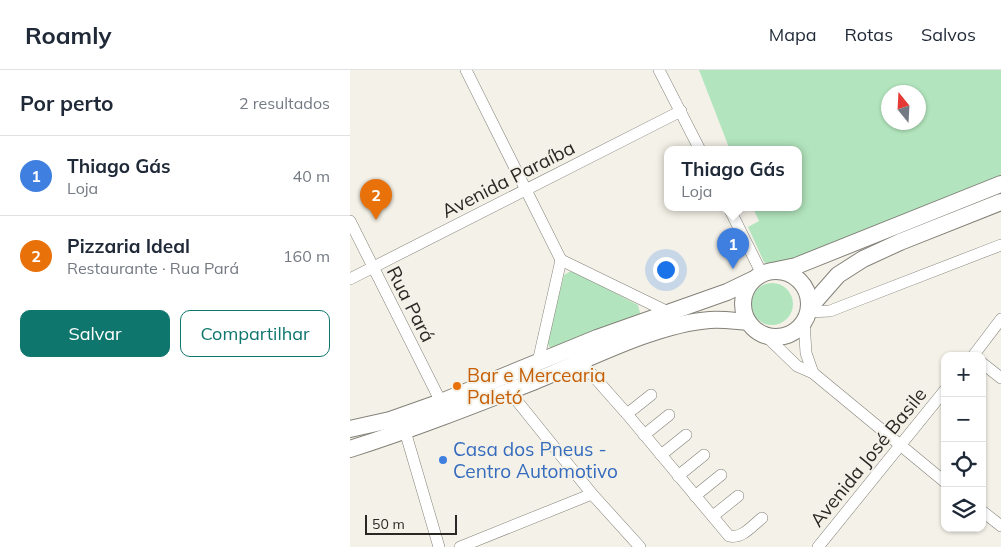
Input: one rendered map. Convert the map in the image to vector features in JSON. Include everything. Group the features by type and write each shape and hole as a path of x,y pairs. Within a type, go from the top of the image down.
{"main road":[{"path":"350,429 390,420 441,402 538,362 726,292 762,275 796,266 1001,184"},
{"path":"807,314 807,294 800,282 792,275 782,272 762,275 746,290 742,300 743,312 755,330 766,336 787,335 796,330 838,275 863,259 900,242 1001,202"},
{"path":"350,448 405,431 638,339 688,323 718,320 748,322"}],"street":[{"path":"466,70 562,260 668,312"},
{"path":"659,70 698,146"},
{"name":"Avenida Paraíba","path":"350,279 681,111"},
{"path":"730,211 762,275"},
{"name":"Rua Pará","path":"350,222 441,402"},
{"path":"813,373 806,353 807,314 830,311 1001,246"},
{"path":"538,362 562,260"},
{"path":"976,352 1001,319"},
{"path":"766,336 797,366 813,373 941,479"},
{"path":"581,362 729,536 736,537 741,535 762,518"},
{"path":"986,366 1001,378"},
{"path":"509,391 592,494 640,547"},
{"path":"627,414 651,395"},
{"name":"Avenida José Basile","path":"818,547 941,395"},
{"path":"644,435 669,415"},
{"path":"405,431 439,547"},
{"path":"661,454 686,434"},
{"path":"678,476 704,455"},
{"path":"695,496 721,475"},
{"path":"460,547 592,494"},
{"path":"713,516 738,496"},
{"path":"986,514 1001,526"}],"green space":[{"path":"699,70 1001,70 1001,177 775,268 764,262 748,227 759,221 754,211 802,211 802,146 728,146"},
{"path":"573,271 638,305 640,313 639,316 551,349 547,343 564,275"},
{"path":"772,283 787,289 793,304 787,319 772,325 757,319 751,304 757,289"}],"place":[{"name":"Pizzaria Ideal","path":"376,220"},
{"name":"Thiago Gás","path":"733,269"},
{"name":"Bar e Mercearia Paletó","path":"457,386"},
{"name":"Casa dos Pneus - Centro Automotivo","path":"443,460"}]}
